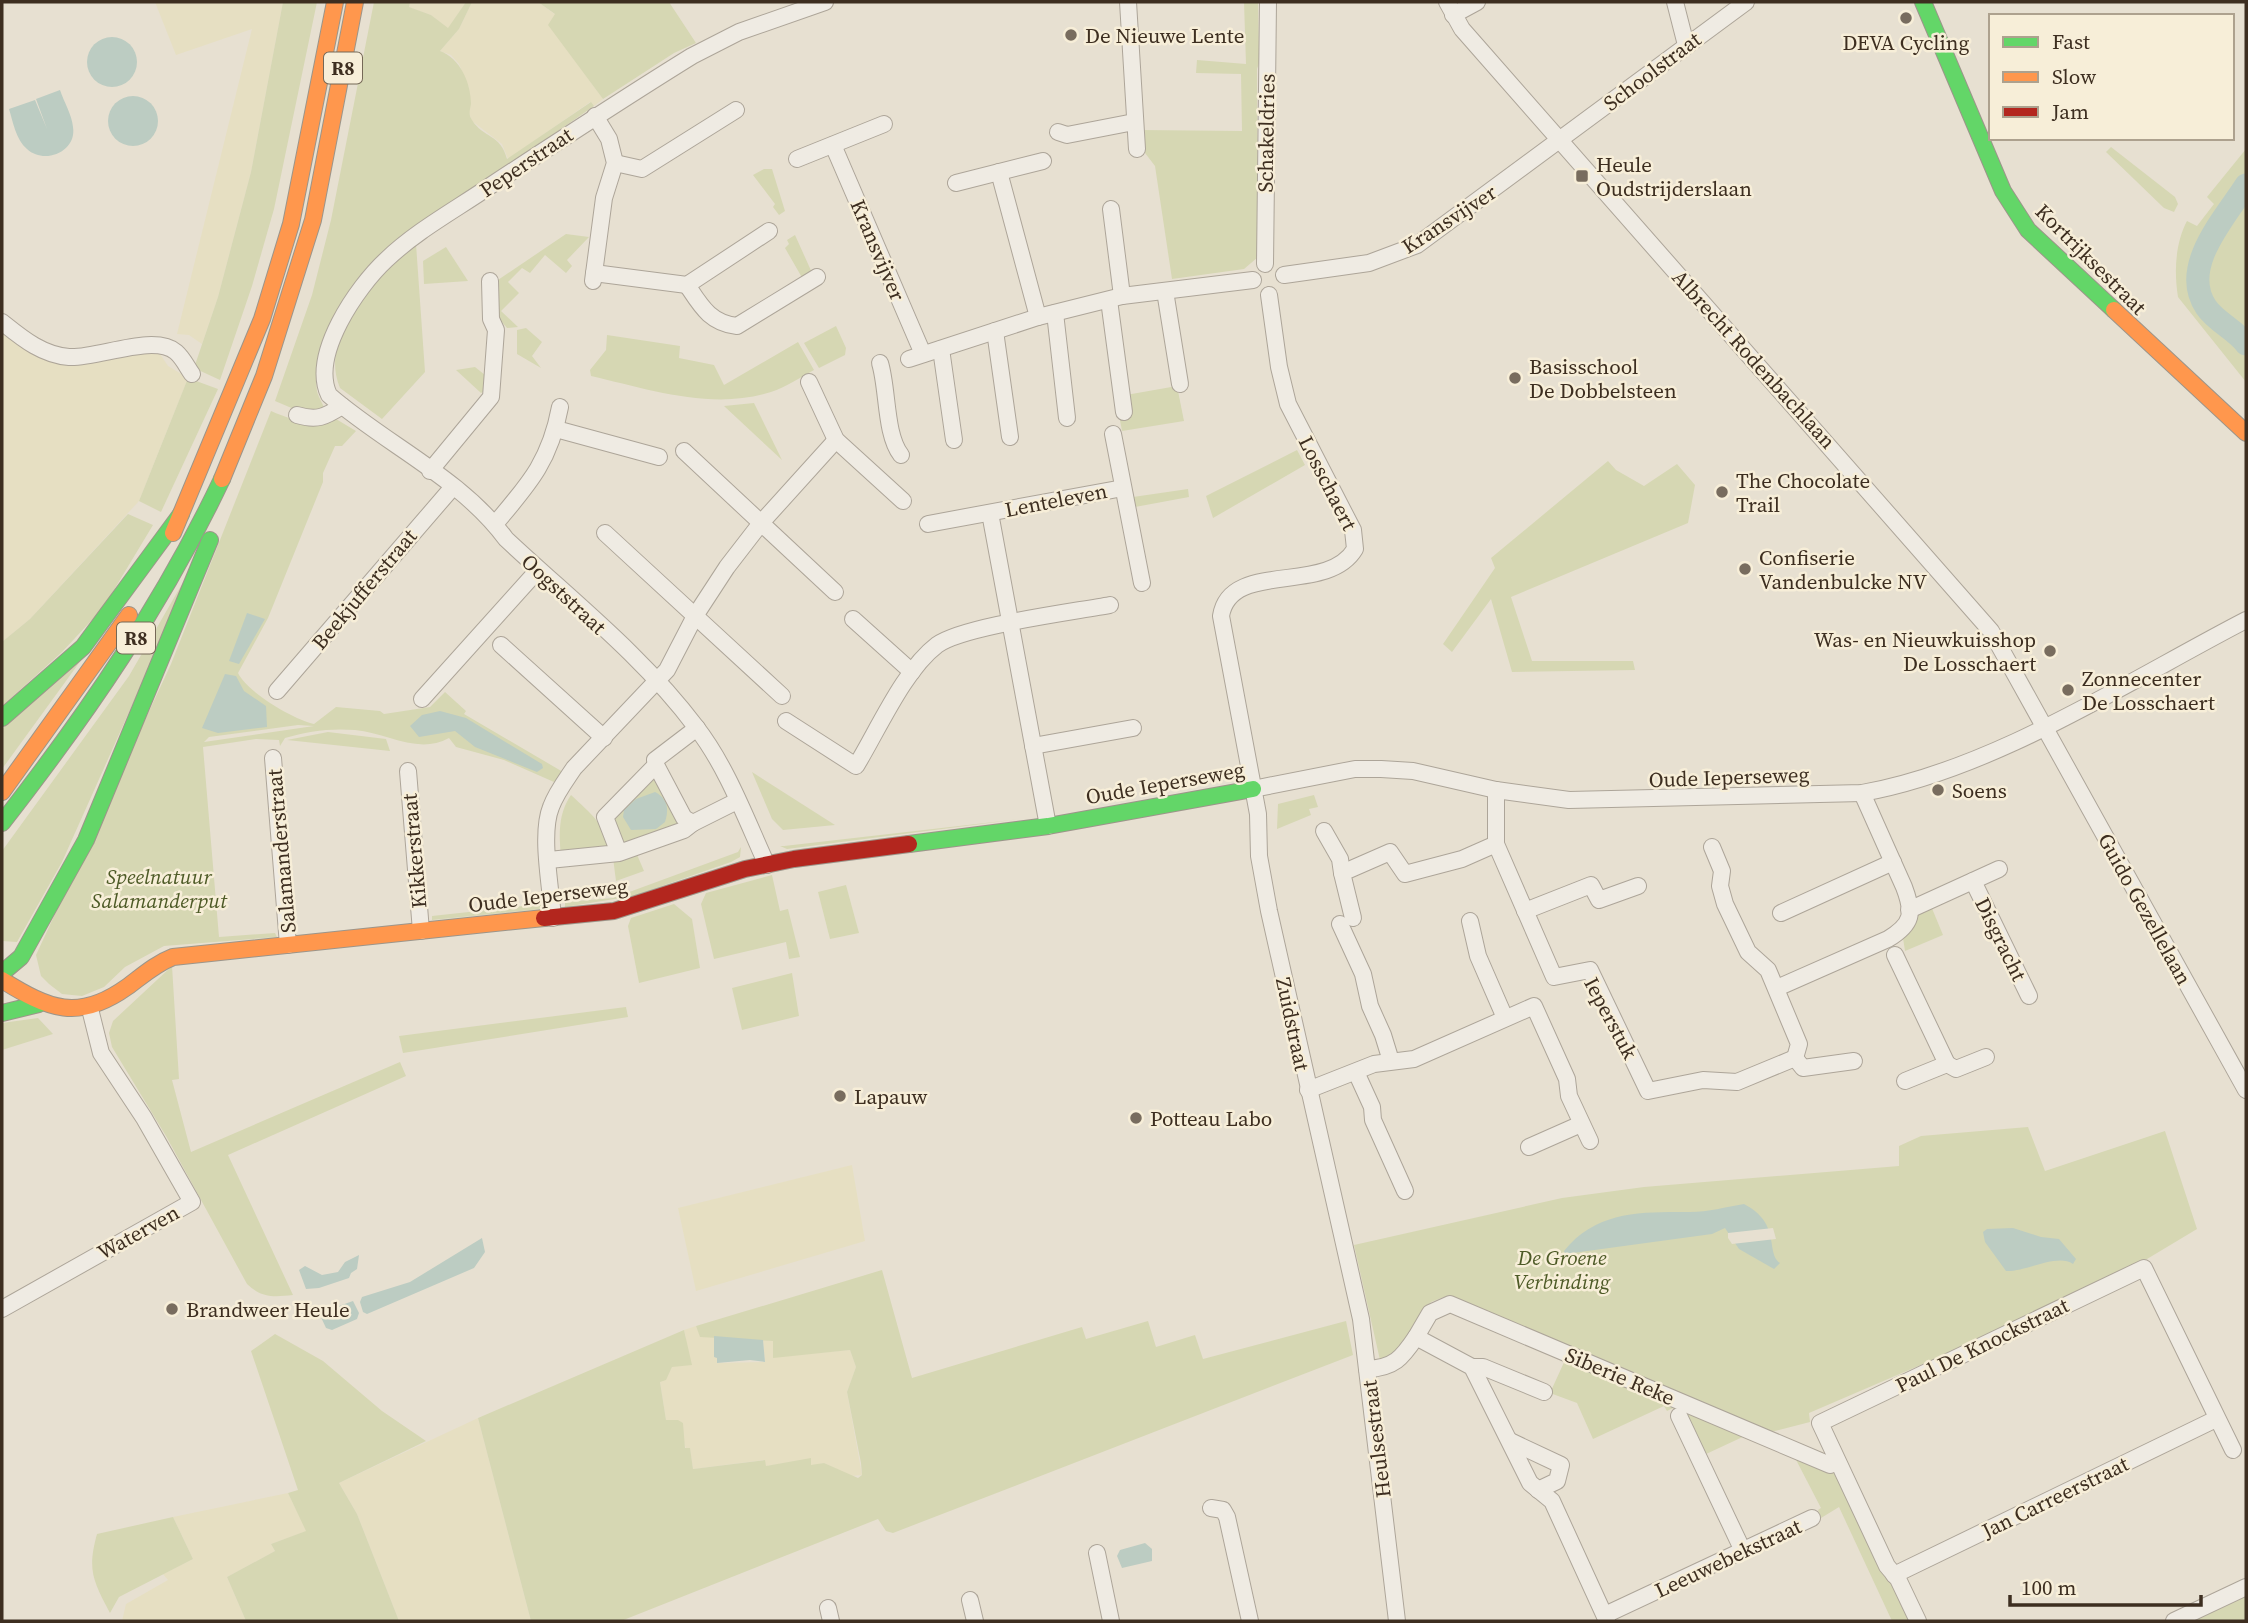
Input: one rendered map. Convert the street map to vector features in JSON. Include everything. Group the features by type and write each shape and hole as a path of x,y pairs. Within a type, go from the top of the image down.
{"main road":[{"name":"R8","path":"2,792 132,610 187,506 262,319 291,224 335,2"},
{"name":"R8","path":"2,823 101,692 148,620 187,551 242,435 281,329 312,221 332,135 355,2"},
{"name":"Kortrijksestraat","path":"1923,2 2003,191 2028,230 2246,433"},
{"path":"4,974 21,957 86,840 238,469 242,435"},
{"path":"2,718 51,678 83,646 187,506"},
{"name":"Oude Ieperseweg","path":"83,1009 105,1004 149,968 173,957 553,918 632,907 767,865 1048,826 1253,789"},
{"path":"4,974 39,1004 64,1010 83,1009"},
{"path":"4,974 48,996 83,1009"},
{"path":"2,1013 39,1004"}],"street":[{"name":"Peperstraat","path":"342,405 329,395 324,384 324,366 350,304 372,274 418,234 692,56 738,32 825,2"},
{"path":"1128,2 1137,149"},
{"name":"Schakeldries","path":"1265,264 1268,2"},
{"path":"1450,8 1477,2"},
{"path":"1675,2 1686,45"},
{"name":"Schoolstraat","path":"1559,140 1746,2"},
{"name":"Albrecht Rodenbachlaan","path":"1450,8 1462,29 1728,328 1991,631 2046,727"},
{"path":"615,163 642,169 736,110"},
{"path":"596,116 609,139 615,163 604,198 594,277 687,285 769,231"},
{"path":"1058,132 1067,135 1134,122"},
{"path":"797,159 884,124"},
{"name":"Kransvijver","path":"1284,275 1369,263 1417,245 1559,140"},
{"name":"Kransvijver","path":"833,145 916,356 1038,317 1116,298 1253,280"},
{"path":"956,183 1043,161"},
{"path":"999,172 1038,317"},
{"path":"1111,209 1124,412"},
{"path":"1265,264 1274,265 1284,275 1280,290 1269,295 1259,291 1253,280 1256,270 1265,264"},
{"path":"687,285 708,315 724,324 737,326 817,277"},
{"path":"430,471 491,397 496,330 491,319 490,281"},
{"path":"1165,291 1180,384"},
{"name":"Losschaert","path":"1253,789 1221,616 1223,604 1235,590 1337,567 1346,562 1355,550 1353,530 1288,404 1269,295"},
{"path":"1055,313 1067,418"},
{"path":"2,323 50,354 71,357 147,344 170,348 177,353 192,374"},
{"path":"995,331 1010,437"},
{"path":"941,349 954,440"},
{"path":"880,363 886,382 894,446 901,455"},
{"path":"809,382 836,440 903,501"},
{"path":"296,415 313,419 324,417 342,405"},
{"name":"Oogststraat","path":"342,405 495,524 538,570 657,680 697,728 720,764 767,865"},
{"path":"495,524 534,479 556,429 560,407"},
{"path":"556,429 659,457"},
{"name":"Lenteleven","path":"1113,434 1142,583"},
{"path":"553,918 547,822 551,807 574,768 667,670 695,616 761,523 836,440"},
{"path":"684,451 835,592"},
{"name":"Beekjufferstraat","path":"277,691 452,488"},
{"name":"Lenteleven","path":"928,524 1123,488"},
{"name":"Lenteleven","path":"990,513 1048,826"},
{"path":"605,533 782,696"},
{"path":"422,699 538,570"},
{"path":"786,721 856,766 912,672 936,645 950,638 1110,605"},
{"path":"853,619 912,672"},
{"name":"Oude Ieperseweg","path":"1253,789 1354,769 1381,769 1413,771 1496,790 1569,800 1862,793 1899,786 2046,727 2246,621"},
{"path":"501,645 604,738"},
{"name":"Guido Gezellelaan","path":"2046,727 2246,1090"},
{"path":"693,823 684,818 655,760 697,728"},
{"path":"1033,746 1133,728"},
{"name":"Salamanderstraat","path":"273,758 288,945"},
{"path":"619,853 605,817 656,765"},
{"name":"Kikkerstraat","path":"408,771 421,931"},
{"name":"Zuidstraat","path":"1253,789 1262,870 1308,1090 1347,1258"},
{"name":"Ieperstuk","path":"1496,790 1496,844 1555,977 1590,970 1648,1091 1703,1080 1737,1082 1795,1058"},
{"path":"1777,988 1892,947 1905,929 1909,901 1862,793"},
{"path":"549,860 619,853 684,830 737,801"},
{"path":"1324,831 1340,859 1347,921 1370,1006 1391,1061"},
{"path":"1342,873 1390,852 1405,874 1462,859 1496,844"},
{"path":"1712,847 1722,872 1720,886 1725,904 1748,952 1768,970 1777,988 1799,1044 1795,1058 1803,1068 1814,1069 1854,1061"},
{"path":"1781,913 1893,862"},
{"name":"Disgracht","path":"1909,910 1999,869"},
{"name":"Disgracht","path":"1973,881 2029,996"},
{"path":"1525,911 1591,885 1599,901 1638,886"},
{"path":"1470,921 1478,956 1505,1018"},
{"path":"1892,947 1947,1064 1956,1069 1986,1057"},
{"path":"1308,1090 1391,1061 1414,1059 1534,1006 1567,1079 1569,1096 1590,1141"},
{"name":"Waterven","path":"2,1309 192,1202 144,1118 101,1053 83,1009"},
{"path":"1905,1081 1947,1064"},
{"path":"1356,1072 1372,1107 1373,1120 1405,1191"},
{"path":"1529,1147 1581,1124"},
{"name":"Heulsestraat","path":"1347,1258 1356,1289 1367,1369 1396,1621"},
{"name":"Paul De Knockstraat","path":"1837,1461 1819,1423 2144,1268 2216,1419"},
{"name":"Siberie Reke","path":"1416,1337 1430,1313 1450,1304 1830,1465 1837,1461"},
{"path":"1367,1369 1385,1368 1401,1360 1416,1337 1472,1367 1483,1367 1544,1392"},
{"path":"1472,1367 1530,1483 1552,1502 1606,1618"},
{"path":"1679,1416 1744,1551"},
{"path":"2216,1419 2233,1450"},
{"name":"Jan Carreerstraat","path":"1894,1575 2216,1419"},
{"path":"1510,1441 1561,1465 1557,1481 1538,1490"},
{"path":"1837,1461 1918,1621"},
{"path":"1211,1508 1223,1510 1227,1517 1250,1621"},
{"name":"Leeuwebekstraat","path":"1606,1618 1812,1518"},
{"path":"1097,1553 1111,1621"},
{"path":"2174,1621 2246,1587"},
{"path":"970,1600 975,1621"}],"shaded area":[{"path":"155,2 283,2 251,172 218,297 202,344 189,335 177,334 252,29 176,55"},
{"path":"410,2 466,2 448,29 431,15 408,7"},
{"path":"472,2 538,2 556,15 549,25 603,99 594,106 590,102 508,159 502,144 472,121 469,113 469,88 459,64 451,55 440,51 459,29"},
{"path":"102,38 122,38 136,52 136,72 122,86 102,86 88,72 88,52"},
{"path":"60,90 70,113 73,136 65,149 58,153 50,156 34,154 20,141 9,109 35,100 47,129 36,99"},
{"path":"123,97 143,97 157,111 157,131 143,145 123,145 109,131 109,111"},
{"path":"2,331 30,350 160,354 168,366 188,378 139,501 30,619 2,642"},
{"path":"247,613 265,619 239,664 229,661"},
{"path":"225,674 236,676 244,691 266,706 267,727 218,733 202,728"},
{"path":"440,711 466,718 542,764 543,768 537,772 475,747 455,731 419,737 410,726 422,715"},
{"path":"655,792 663,798 666,805 665,822 656,829 631,830 623,817 624,810 636,799"},
{"path":"852,1165 865,1241 696,1291 678,1208"},
{"path":"1744,1204 1764,1220 1771,1237 1773,1252 1780,1263 1774,1269 1739,1249 1725,1228 1712,1234 1565,1254 1564,1251 1591,1228 1621,1216 1703,1211"},
{"path":"2013,1228 2041,1237 2059,1239 2076,1259 2073,1264 2059,1261 2006,1271 1985,1242 1983,1232 1987,1229"},
{"path":"482,1238 485,1252 474,1268 367,1314 363,1312 360,1302 362,1297 410,1282"},
{"path":"359,1255 357,1269 349,1278 319,1288 306,1289 299,1270 305,1266 322,1275 338,1272 345,1262"},
{"path":"353,1301 359,1313 357,1319 332,1330 326,1328 319,1313"},
{"path":"696,1326 700,1336 714,1336 714,1356 717,1357 717,1363 765,1362 763,1340 773,1341 774,1357 850,1350 856,1367 847,1392 862,1475 851,1476 824,1463 811,1466 810,1459 766,1466 764,1460 693,1469 690,1449 686,1449 678,1420 666,1420 660,1381 668,1375 686,1338 684,1330"},
{"path":"714,1336 763,1340 765,1362 750,1360 717,1363 717,1358 714,1357"},
{"path":"478,1418 531,1621 399,1621 357,1514 339,1483"},
{"path":"288,1493 307,1531 271,1544 275,1551 227,1577 246,1621 122,1621 126,1604 168,1580 163,1574 193,1559 173,1517"},
{"path":"1145,1543 1152,1549 1152,1561 1122,1568 1117,1556 1120,1550"}],"green space":[{"path":"283,2 317,2 274,209 252,286 220,380 194,368 218,297 251,172"},
{"path":"374,2 410,2 409,7 431,15 448,28 466,2 472,2 459,29 440,51 453,59 463,72 469,88 472,120 501,145 507,159 591,102 594,106 381,254 346,299 327,336 317,374 317,391 325,411 301,412 275,401 312,295 331,220"},
{"path":"538,2 669,2 696,43 674,53 603,99 548,25 555,14"},
{"path":"1244,2 1258,2 1259,50 1263,51 1257,69 1258,257 1244,269 1172,279 1155,166 1142,149 1139,130 1242,131 1241,74 1196,73 1197,60 1246,64"},
{"path":"2111,147 2175,197 2178,204 2174,212 2164,208 2106,152"},
{"path":"2246,149 2246,176 2212,227 2200,253 2192,286 2202,309 2238,340 2246,358 2246,382 2178,297 2176,268 2180,239 2187,221 2197,226 2214,204 2207,197"},
{"path":"764,169 772,169 785,211 779,215 773,207 775,204 753,175"},
{"path":"2246,193 2246,340 2206,302 2201,289 2201,275 2211,244"},
{"path":"566,234 589,237 567,260 572,266 566,273 545,255 530,273 522,268 508,282 519,293 501,311 518,327 507,328 497,316 495,282"},
{"path":"795,235 813,275 804,281 785,248 789,244 787,240"},
{"path":"416,244 425,372 382,419 340,388 335,367 337,347 344,327 356,307 385,273"},
{"path":"446,247 468,281 424,284 423,261"},
{"path":"836,326 846,348 845,355 819,368 804,343"},
{"path":"526,328 542,342 532,356 541,368 517,354 517,330"},
{"path":"607,335 680,346 679,358 714,365 724,385 798,342 814,370 777,390 749,397 703,399 680,396 591,376 590,370 606,350"},
{"path":"475,367 485,375 486,390 481,393 456,370"},
{"path":"188,378 218,389 161,512 139,501"},
{"path":"1177,386 1184,421 1122,431 1119,415 1126,395"},
{"path":"754,403 782,460 724,406"},
{"name":"Speelnatuur Salamanderput","path":"271,411 303,421 336,419 356,431 342,446 335,446 268,618 238,673 243,681 272,704 314,724 336,707 380,711 384,714 430,707 445,692 466,711 464,714 563,772 554,782 504,760 456,747 449,738 437,743 414,744 355,730 302,734 285,738 280,746 279,740 256,739 203,747 219,937 275,933 277,937 164,946 125,967 104,987 82,996 62,994 41,976 36,955 171,664","holes":["298,725 314,726 204,742 209,737"]},
{"path":"1297,450 1305,465 1213,518 1206,496"},
{"path":"1608,461 1616,470 1644,486 1677,464 1695,485 1688,523 1511,597 1532,661 1633,661 1635,670 1512,672 1491,599 1452,652 1443,644 1495,568 1491,558"},
{"path":"1188,489 1189,497 1135,507 1133,497"},
{"path":"128,514 153,525 103,608 62,652 2,706 2,642 30,619"},
{"path":"201,551 62,862 17,942 2,941 2,851 129,676"},
{"path":"103,630 2,769 2,729"},
{"path":"328,732 386,739 390,751 287,740"},
{"path":"655,769 685,825 625,847 610,813"},
{"path":"752,772 835,825 783,830 772,819"},
{"path":"571,795 600,826 609,852 561,856 562,817"},
{"path":"1314,795 1318,807 1309,809 1311,815 1277,829 1278,804"},
{"path":"1028,818 787,849 780,846 784,846"},
{"path":"741,847 740,857 731,862 633,896 565,907 565,902 613,898 738,852"},
{"path":"635,850 644,871 616,881 613,858"},
{"path":"772,875 780,911 788,909 800,957 789,959 786,942 714,959 701,904 706,893"},
{"path":"846,885 859,933 830,939 818,892"},
{"path":"541,904 541,909 432,920 432,916"},
{"path":"674,904 692,919 700,968 639,983 628,926 631,918"},
{"path":"1931,906 1943,935 1905,951 1903,938 1917,914"},
{"path":"172,966 179,1079 172,1080 191,1152 400,1062 406,1076 228,1155 293,1295 268,1296 247,1284 166,1136 112,1047 109,1033 113,1021"},
{"path":"792,973 799,1016 742,1030 732,988"},
{"path":"626,1007 628,1017 403,1053 399,1036"},
{"path":"38,1018 53,1034 2,1050 2,1023"},
{"name":"De Groene Verbinding","path":"2028,1127 2045,1171 2165,1131 2197,1229 2147,1259 1995,1333 1809,1413 1810,1422 1771,1432 1444,1297 1431,1302 1398,1352 1380,1360 1354,1245 1562,1198 1644,1187 1899,1166 1899,1146 1921,1136"},
{"path":"882,1270 912,1378 1082,1327 1086,1339 1148,1321 1156,1347 1195,1335 1203,1359 1346,1321 1353,1355 893,1533 886,1531 878,1519 621,1621 531,1621 478,1418 684,1330 692,1365 672,1367 666,1380 660,1382 666,1420 683,1423 685,1448 690,1448 693,1469 765,1460 766,1466 811,1458 811,1465 824,1463 858,1478 862,1475 861,1463 847,1392 856,1367 850,1350 773,1358 773,1341 700,1337 696,1326"},
{"path":"275,1334 323,1361 382,1411 426,1441 339,1483 357,1514 399,1621 246,1621 227,1577 275,1551 271,1544 306,1531 288,1493 298,1490 251,1351"},
{"path":"1566,1358 1749,1434 1704,1455 1673,1408 1667,1411 1664,1406 1593,1439 1577,1403 1550,1393"},
{"path":"1792,1452 1837,1474 1912,1621 1892,1621 1839,1507 1821,1518 1818,1510 1821,1508"},
{"path":"173,1517 193,1559 119,1597 110,1613 93,1575 92,1557 97,1534"},
{"path":"2246,1591 2246,1621 2183,1621"}],"pier":[{"path":"1773,1228 1776,1239 1732,1244 1728,1238 1728,1233"}],"waterway":[{"path":"2246,185 2208,243 2198,276 2199,292 2206,307 2246,344"}],"traffic: fast":[{"path":"1923,2 2003,191 2028,230 2114,310"},
{"path":"2,823 64,741 122,657 175,570 222,479"},
{"path":"2,718 83,647 181,514"},
{"path":"2,973 21,957 86,840 210,540"},
{"path":"909,844 1048,826 1253,789"},
{"path":"2,1013 39,1004"}],"traffic: slow":[{"path":"173,533 262,319 291,224 335,2"},
{"path":"222,479 264,376 313,220 355,2"},
{"path":"2114,310 2246,433"},
{"path":"2,792 129,615"},
{"path":"2,980 49,1004 78,1008 109,998 173,957 544,918"}],"traffic: jam":[{"path":"544,918 614,911 745,869 794,859 909,844"}],"place":[{"name":"DEVA Cycling","path":"1906,18"},
{"name":"De Nieuwe Lente","path":"1071,35"},
{"name":"Heule Oudstrijderslaan","path":"1582,176"},
{"name":"Basisschool De Dobbelsteen","path":"1515,378"},
{"name":"The Chocolate Trail","path":"1722,492"},
{"name":"Confiserie Vandenbulcke NV","path":"1745,569"},
{"name":"Was- en Nieuwkuisshop De Losschaert","path":"2050,651"},
{"name":"Zonnecenter De Losschaert","path":"2068,690"},
{"name":"Soens","path":"1938,790"},
{"name":"Lapauw","path":"840,1096"},
{"name":"Potteau Labo","path":"1136,1118"},
{"name":"Brandweer Heule","path":"172,1309"}]}
